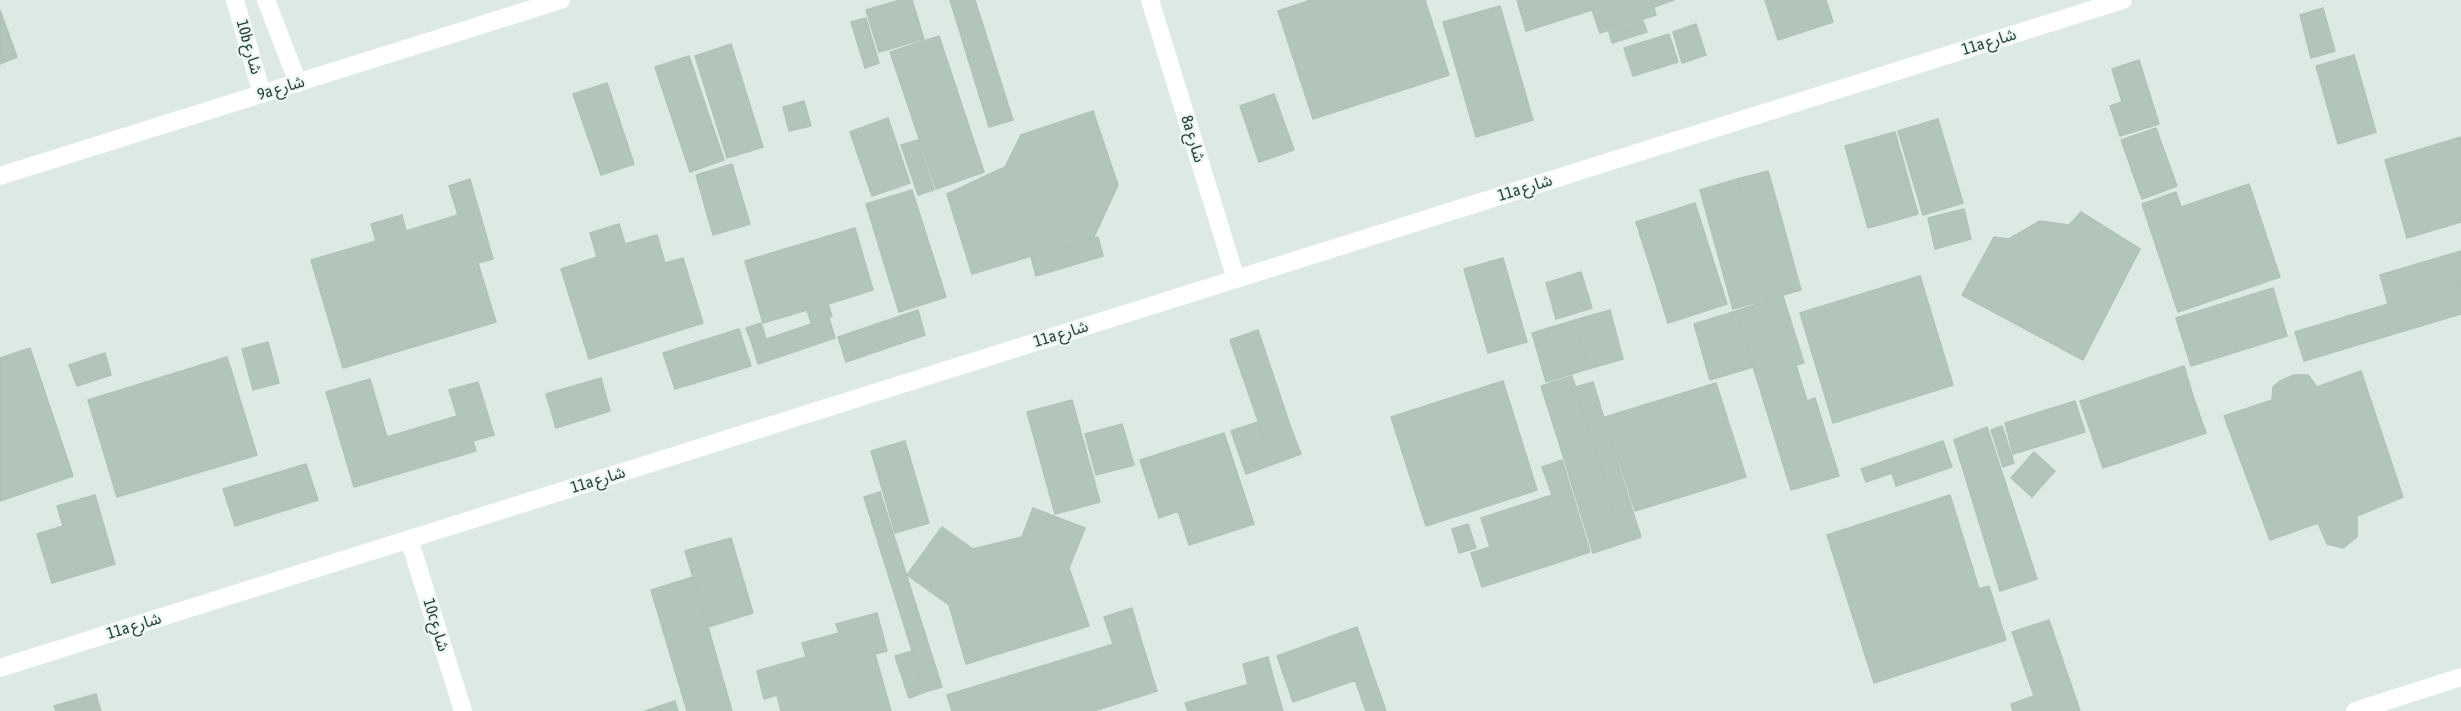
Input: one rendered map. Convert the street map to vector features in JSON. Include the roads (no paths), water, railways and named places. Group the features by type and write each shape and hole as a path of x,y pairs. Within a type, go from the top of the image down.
{"street":[{"name":"10b شارع","path":"236,0 262,94"},
{"name":"10b شارع","path":"266,0 298,82"},
{"name":"9a شارع","path":"0,176 561,0"},
{"name":"8a شارع","path":"1150,0 1236,279"},
{"name":"11a شارع","path":"0,668 2123,0"},
{"name":"10c شارع","path":"409,539 462,711"},
{"path":"2355,711 2461,678"}]}
